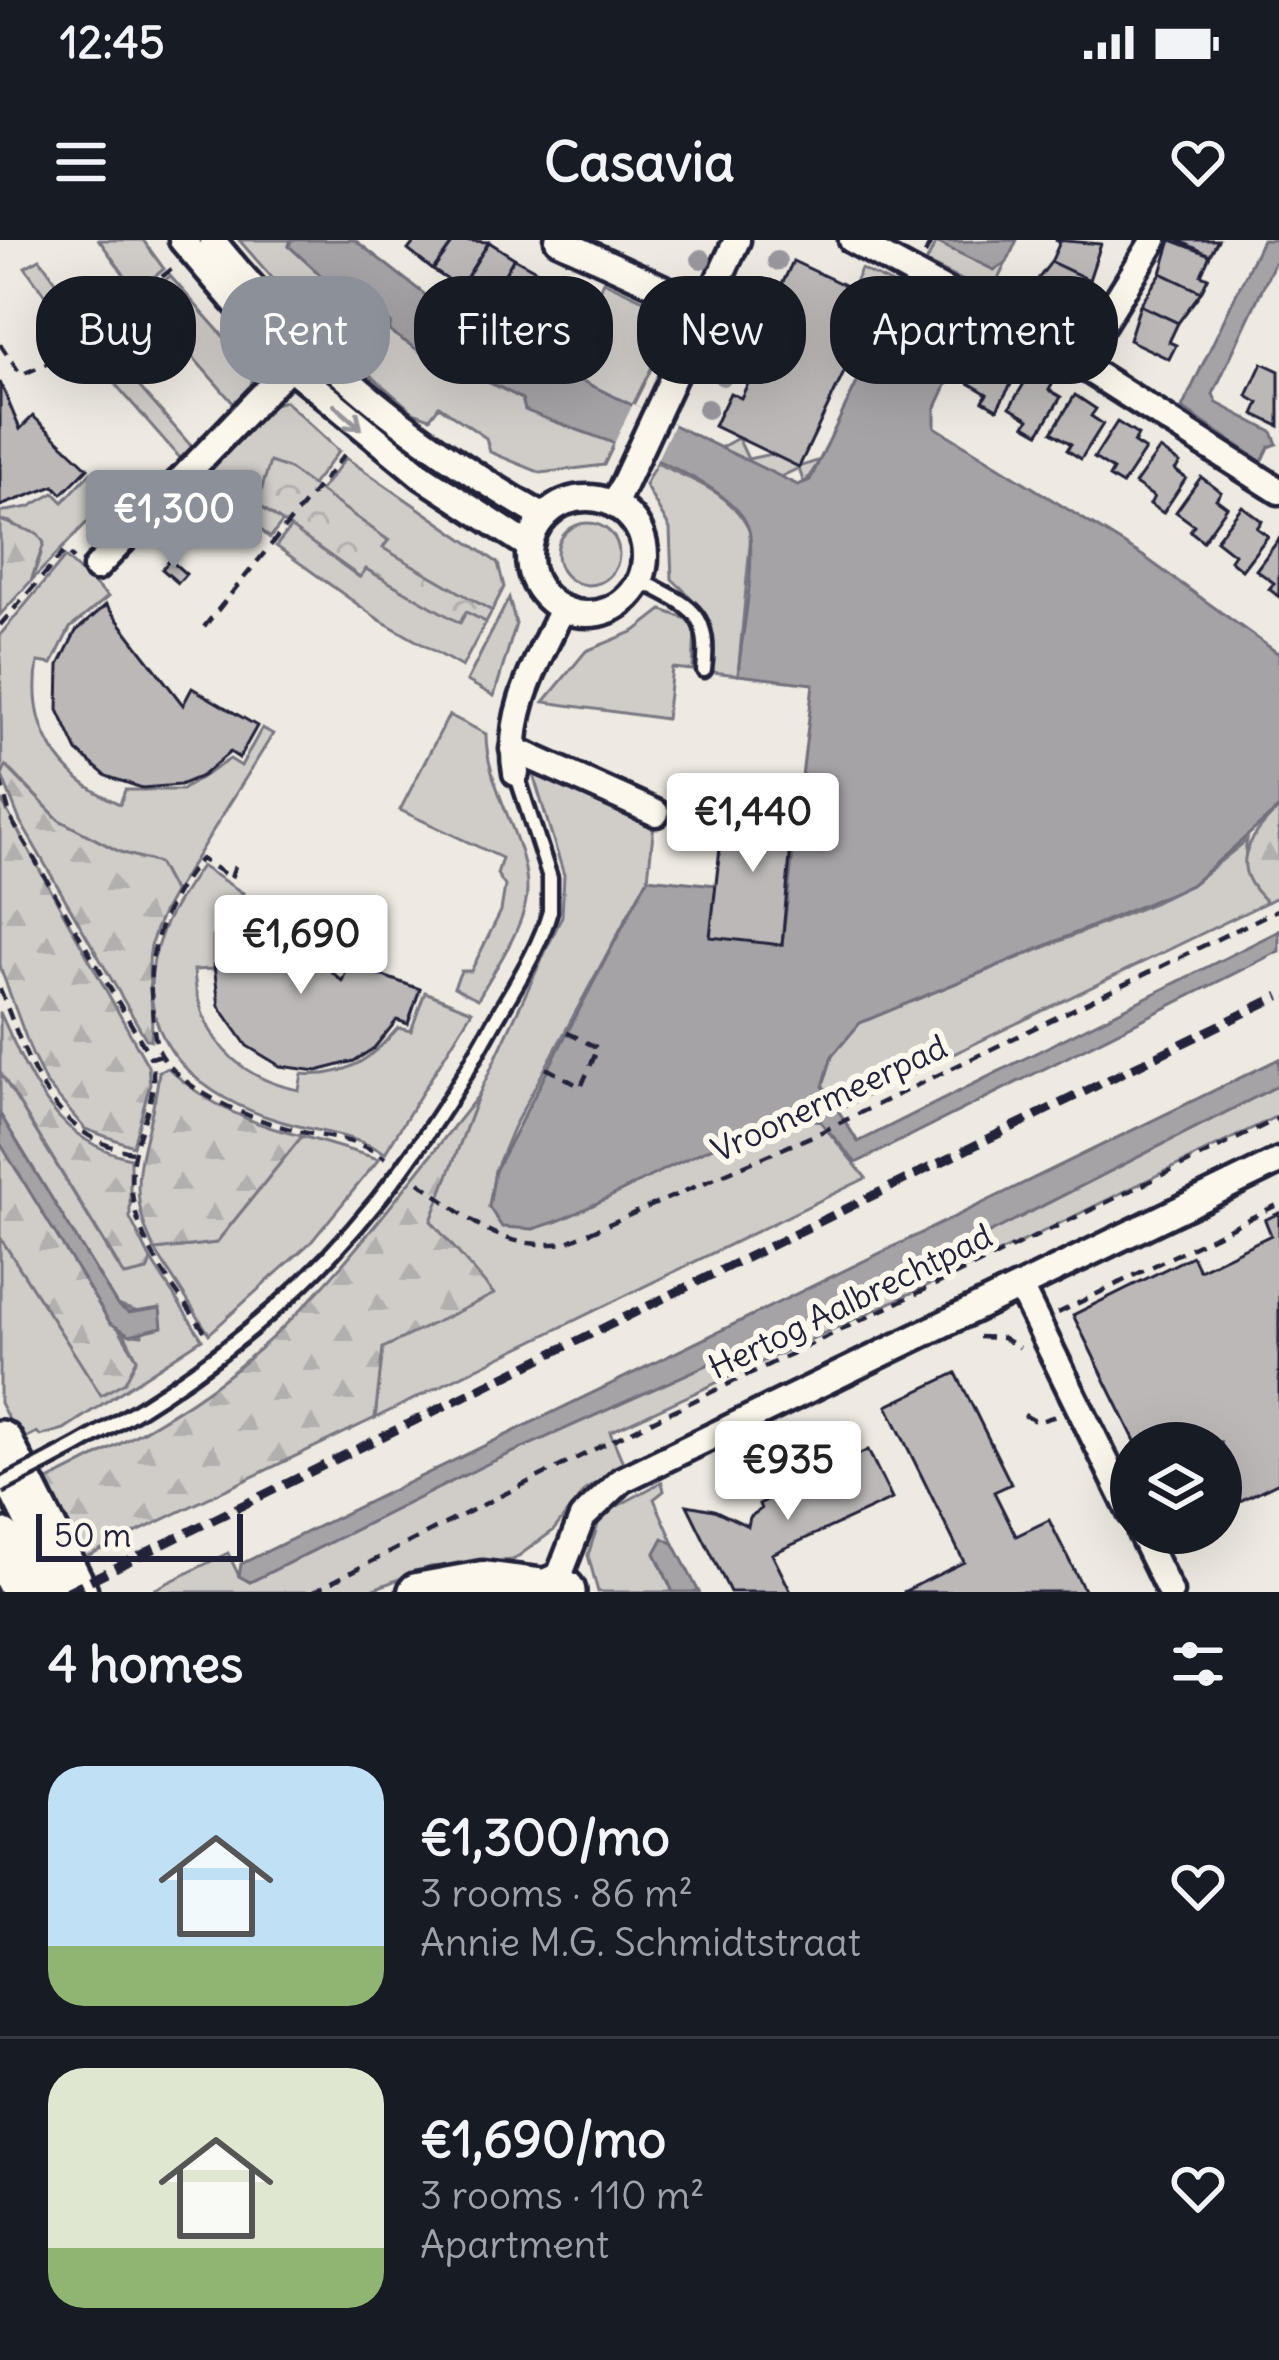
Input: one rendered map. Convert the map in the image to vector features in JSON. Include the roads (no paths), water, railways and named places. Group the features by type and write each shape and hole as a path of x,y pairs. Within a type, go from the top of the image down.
{"highway":[{"path":"0,1444 74,1592"},
{"path":"0,1542 25,1592"}],"main road":[{"path":"417,1592 483,1580 558,1591"}],"street":[{"path":"212,240 244,276"},
{"path":"558,240 637,276"},
{"path":"719,276 737,240"},
{"path":"852,240 918,276"},
{"path":"1118,298 1154,240"},
{"path":"180,252 220,294"},
{"path":"96,568 274,384"},
{"path":"311,384 423,477 529,546"},
{"path":"352,384 434,452 544,517"},
{"path":"614,505 669,384"},
{"path":"1111,384 1279,491"},
{"path":"569,501 614,505 628,515 644,546 640,580 630,596 598,613 562,609 538,588 529,546 544,517 569,501"},
{"path":"562,609 525,688 514,761 656,813"},
{"path":"558,1591 582,1518 617,1484 1279,1161"},
{"path":"1021,1289 1110,1471"},
{"path":"1151,1554 1169,1592"}],"lane":[{"path":"640,580 681,602 701,620 708,641 704,670"},
{"path":"0,1486 138,1414 222,1355 316,1273 446,1108 547,919 550,878 514,761"}],"railway":[{"path":"66,1592 1279,996"}]}
